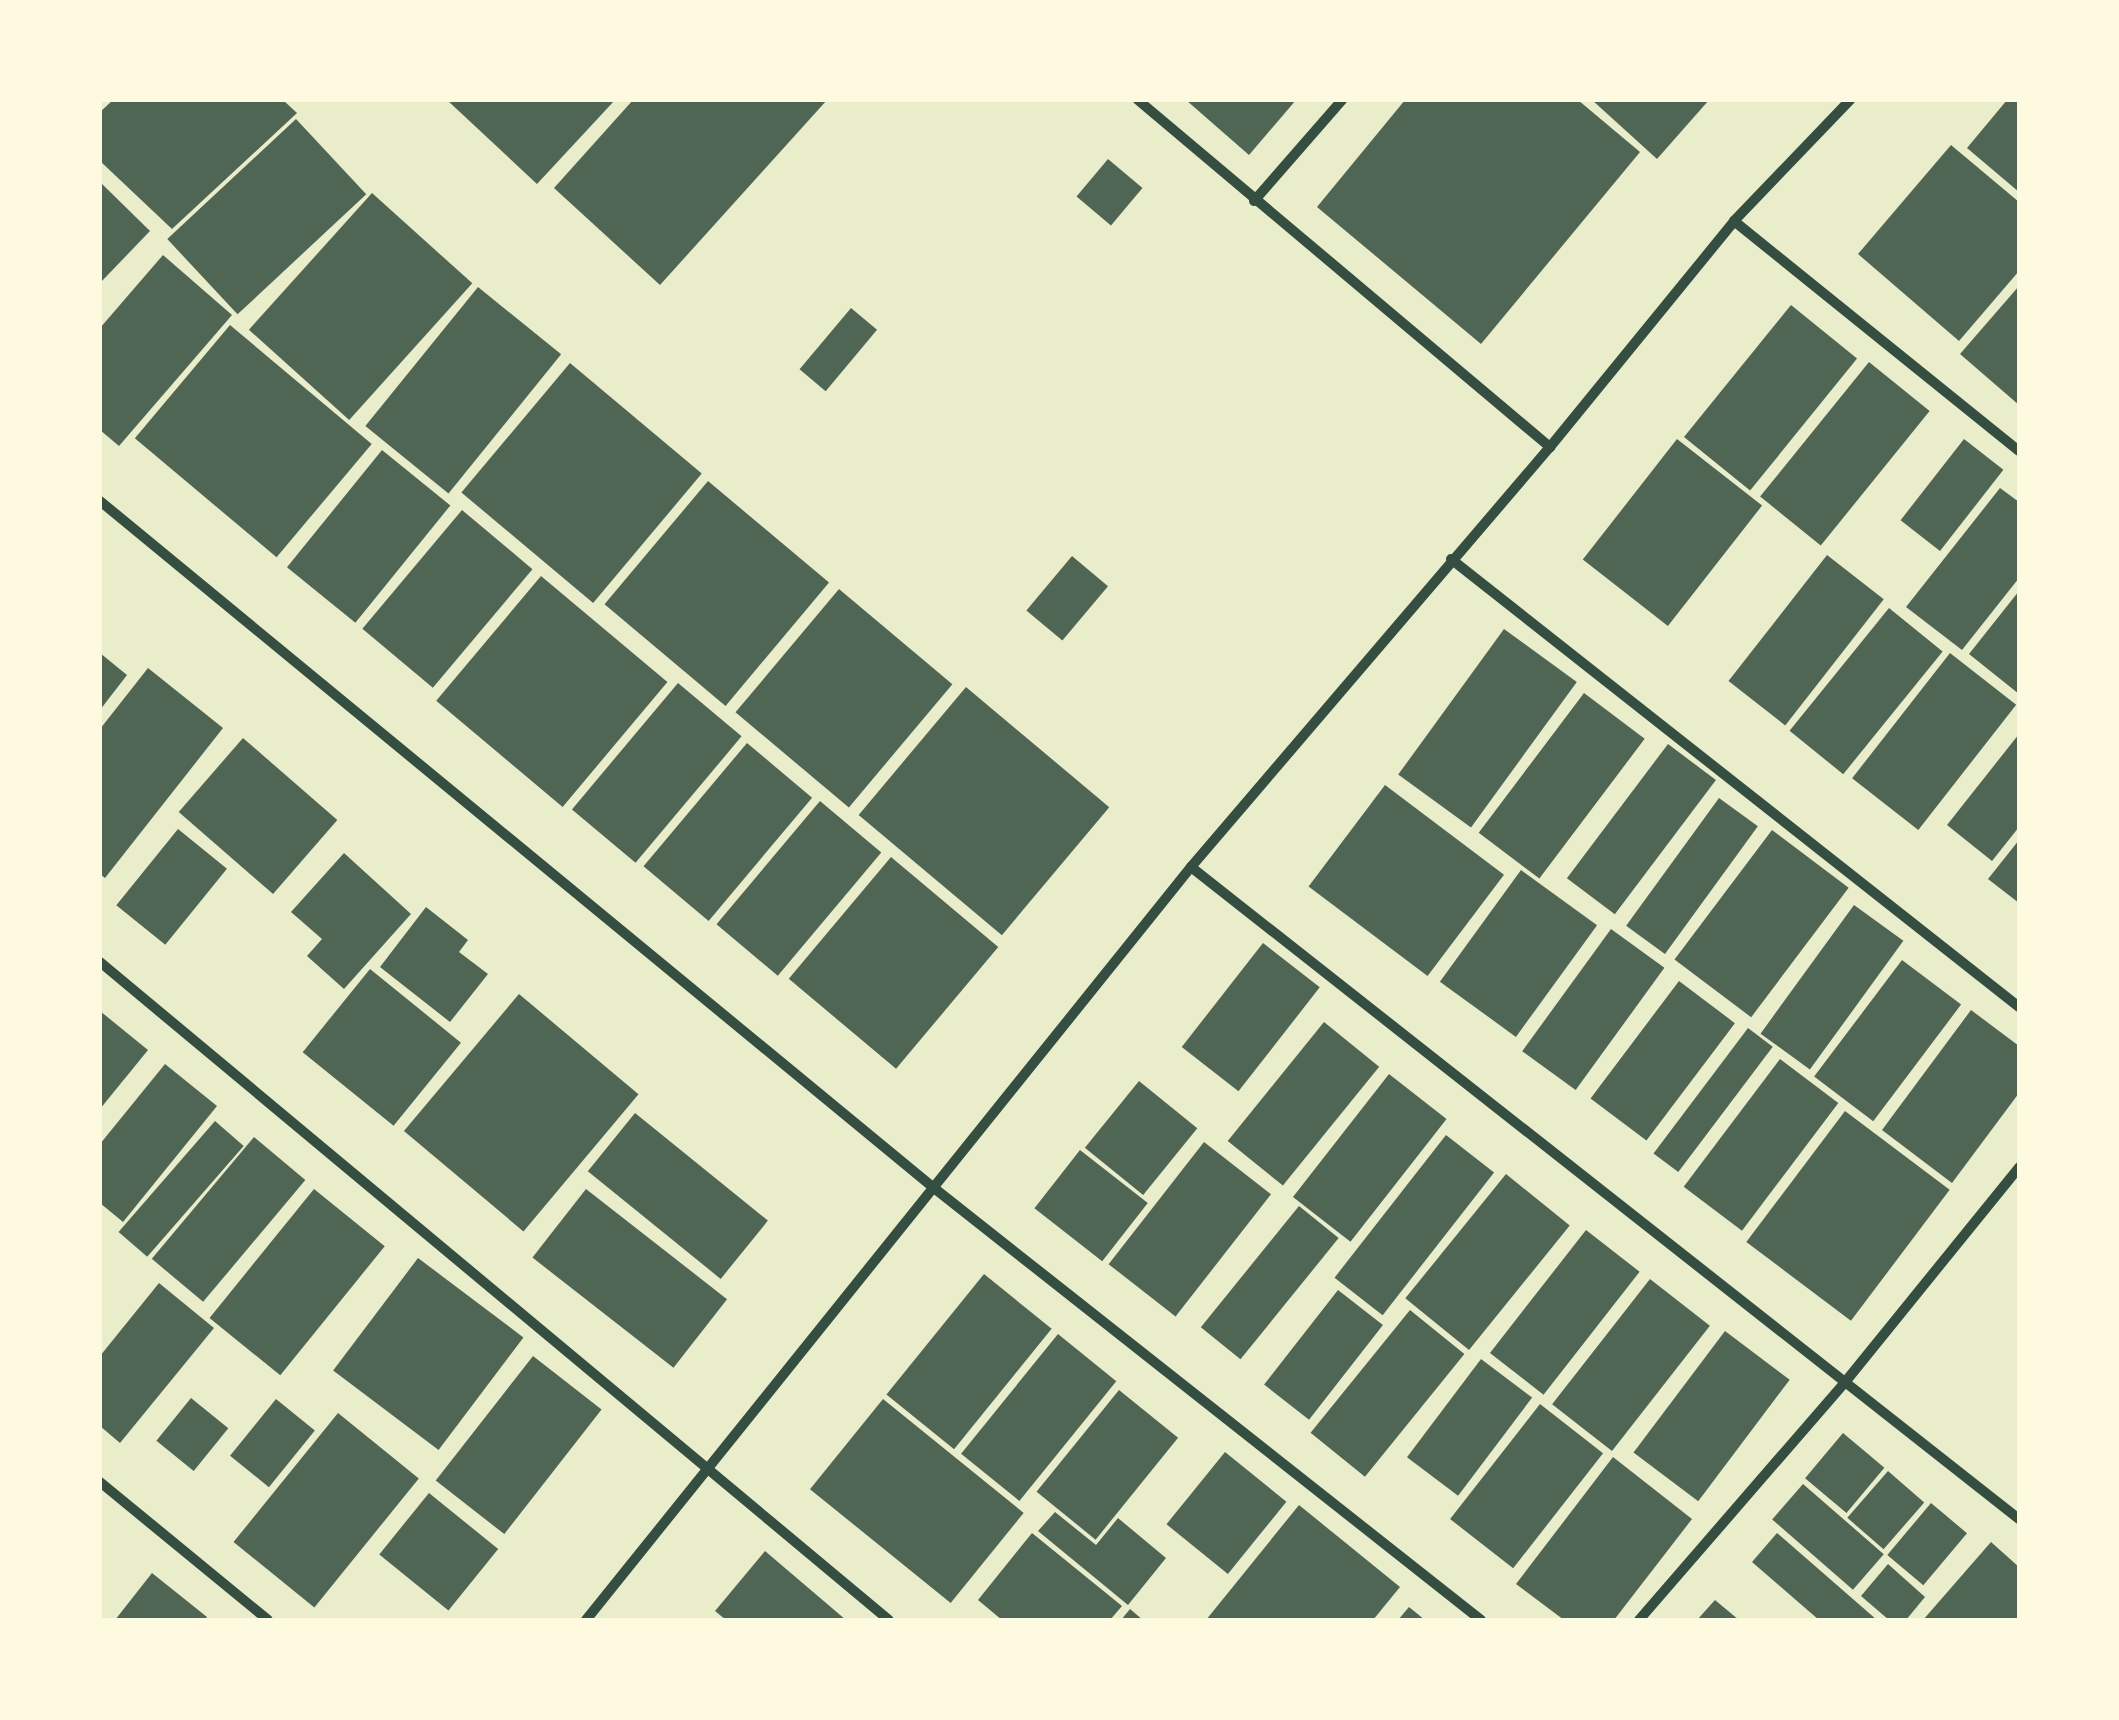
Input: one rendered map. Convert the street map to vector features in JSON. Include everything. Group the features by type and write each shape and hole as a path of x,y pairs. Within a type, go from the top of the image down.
{"street":[{"path":"1138,100 1550,447"},
{"path":"1254,201 1342,100"},
{"path":"586,1620 708,1473 1190,867 1550,447 1734,221 1850,100"},
{"path":"1734,221 2019,451"},
{"path":"100,501 934,1188 1481,1620"},
{"path":"1451,558 2019,1007"},
{"path":"1190,867 2019,1519"},
{"path":"100,962 708,1473 889,1620"},
{"path":"1639,1620 1846,1381 2019,1167"},
{"path":"100,1482 268,1620"}],"building":[{"path":"113,100 283,100 297,113 172,229 100,161 100,112"},
{"path":"447,100 615,100 537,184"},
{"path":"633,100 827,100 660,285 554,188"},
{"path":"1186,100 1296,100 1249,155"},
{"path":"1405,100 1578,100 1640,152 1481,344 1317,207"},
{"path":"1592,100 1709,100 1657,159"},
{"path":"2007,100 2019,100 2019,192 1967,148"},
{"path":"296,119 366,194 238,314 167,239"},
{"path":"1951,145 2019,202 2019,271 1959,341 1858,254"},
{"path":"1108,159 1142,188 1111,225 1077,197"},
{"path":"100,182 150,231 100,283"},
{"path":"372,193 472,283 349,420 249,330"},
{"path":"163,255 232,315 119,446 100,430 100,328"},
{"path":"2019,286 2019,405 1960,354"},
{"path":"478,287 561,354 449,493 365,426"},
{"path":"1791,305 1857,358 1750,491 1684,437"},
{"path":"851,308 877,330 826,391 800,369"},
{"path":"230,325 372,444 277,557 135,438"},
{"path":"1869,362 1930,411 1821,546 1760,496"},
{"path":"570,363 702,474 593,603 461,492"},
{"path":"1677,439 1762,505 1668,626 1583,560"},
{"path":"1964,439 2003,470 1940,551 1901,520"},
{"path":"382,450 450,505 355,623 287,567"},
{"path":"708,481 829,583 726,706 605,604"},
{"path":"2000,488 2019,502 2019,578 1962,650 1906,607"},
{"path":"462,510 532,569 433,688 362,629"},
{"path":"1827,555 1884,599 1785,725 1728,681"},
{"path":"1072,556 1108,586 1062,641 1026,610"},
{"path":"541,576 667,682 563,807 436,701"},
{"path":"839,589 952,684 849,807 736,712"},
{"path":"2019,591 2019,694 1969,654"},
{"path":"1889,608 1943,651 1843,774 1790,731"},
{"path":"1504,629 1577,682 1471,828 1398,775"},
{"path":"100,653 127,675 100,710"},
{"path":"1950,653 2016,705 1918,830 1852,778"},
{"path":"148,668 223,728 105,878 100,874 100,729"},
{"path":"678,683 742,736 636,863 572,809"},
{"path":"966,687 1109,807 1002,935 859,815"},
{"path":"1584,693 1645,739 1539,878 1479,833"},
{"path":"2019,734 2019,827 1992,861 1947,825"},
{"path":"243,738 337,820 273,894 179,812"},
{"path":"747,743 812,798 709,921 644,866"},
{"path":"1668,744 1716,780 1615,914 1567,878"},
{"path":"1385,785 1504,875 1428,976 1309,886"},
{"path":"1719,798 1758,826 1665,954 1626,926"},
{"path":"820,801 881,852 778,976 717,924"},
{"path":"178,829 227,869 165,945 116,905"},
{"path":"1772,830 1849,888 1751,1017 1675,959"},
{"path":"2019,840 2019,903 1988,879"},
{"path":"344,853 411,914 344,989 307,956 322,939 291,912"},
{"path":"891,857 998,947 896,1069 789,979"},
{"path":"1521,870 1597,925 1516,1037 1440,982"},
{"path":"1854,905 1903,941 1810,1069 1761,1034"},
{"path":"426,907 468,940 459,952 488,974 450,1022 380,967"},
{"path":"1611,929 1664,968 1576,1090 1522,1051"},
{"path":"1263,943 1320,987 1238,1091 1182,1047"},
{"path":"1902,960 1961,1005 1873,1121 1814,1077"},
{"path":"370,969 461,1043 394,1126 303,1052"},
{"path":"1679,981 1735,1023 1646,1141 1591,1098"},
{"path":"519,994 639,1094 523,1231 404,1131"},
{"path":"1971,1010 2019,1046 2019,1093 1952,1183 1882,1130"},
{"path":"100,1011 148,1050 100,1109"},
{"path":"1324,1022 1379,1067 1283,1186 1228,1141"},
{"path":"1748,1028 1773,1047 1678,1172 1654,1153"},
{"path":"1780,1059 1838,1103 1742,1231 1684,1187"},
{"path":"165,1064 217,1106 123,1222 100,1203 100,1144"},
{"path":"1389,1074 1447,1119 1350,1242 1293,1197"},
{"path":"1139,1081 1197,1128 1143,1195 1085,1148"},
{"path":"1845,1111 1950,1190 1851,1321 1746,1242"},
{"path":"635,1113 768,1221 721,1279 588,1171"},
{"path":"215,1121 244,1146 147,1257 119,1232"},
{"path":"1446,1135 1494,1173 1383,1315 1335,1278"},
{"path":"254,1137 305,1180 203,1302 152,1259"},
{"path":"1204,1142 1271,1194 1176,1316 1109,1264"},
{"path":"1080,1150 1148,1203 1102,1261 1034,1208"},
{"path":"1506,1174 1570,1226 1469,1350 1405,1298"},
{"path":"314,1189 385,1246 280,1375 210,1318"},
{"path":"586,1189 727,1299 673,1368 532,1258"},
{"path":"1299,1206 1339,1238 1240,1359 1201,1327"},
{"path":"1586,1230 1640,1272 1544,1395 1490,1353"},
{"path":"418,1258 523,1337 439,1450 333,1371"},
{"path":"984,1274 1052,1329 954,1449 886,1394"},
{"path":"1650,1279 1710,1326 1612,1451 1552,1404"},
{"path":"159,1283 214,1328 120,1443 100,1426 100,1356"},
{"path":"1338,1290 1383,1325 1309,1420 1264,1385"},
{"path":"1410,1310 1464,1354 1365,1477 1311,1433"},
{"path":"1725,1331 1790,1380 1698,1501 1634,1452"},
{"path":"1058,1334 1116,1381 1019,1501 961,1454"},
{"path":"533,1356 602,1410 504,1534 436,1481"},
{"path":"1481,1359 1532,1398 1458,1496 1407,1457"},
{"path":"1119,1390 1178,1438 1096,1540 1037,1492"},
{"path":"191,1398 228,1428 194,1471 156,1441"},
{"path":"276,1399 315,1430 269,1487 230,1456"},
{"path":"883,1399 1024,1513 951,1603 810,1489"},
{"path":"1540,1404 1603,1453 1513,1568 1450,1519"},
{"path":"338,1413 419,1478 314,1607 234,1542"},
{"path":"1843,1433 1884,1468 1846,1513 1805,1478"},
{"path":"1225,1452 1286,1502 1228,1574 1166,1524"},
{"path":"1613,1457 1692,1519 1614,1620 1564,1620 1516,1584"},
{"path":"1888,1471 1924,1502 1884,1549 1847,1518"},
{"path":"1803,1484 1884,1554 1853,1590 1772,1519"},
{"path":"429,1493 498,1549 448,1610 379,1554"},
{"path":"1931,1503 1967,1533 1923,1585 1887,1555"},
{"path":"1299,1505 1400,1587 1373,1620 1206,1620"},
{"path":"1055,1512 1096,1545 1118,1518 1166,1558 1128,1605 1038,1531"},
{"path":"1032,1533 1122,1606 1110,1620 1002,1620 978,1600"},
{"path":"1777,1533 1877,1620 1819,1620 1752,1562"},
{"path":"1991,1542 2019,1567 2019,1620 1923,1620"},
{"path":"765,1551 846,1620 726,1620 715,1611"},
{"path":"1888,1564 1925,1597 1906,1620 1889,1620 1861,1596"},
{"path":"152,1573 207,1617 205,1620 115,1620"},
{"path":"1715,1600 1739,1620 1697,1620"},
{"path":"1409,1607 1425,1620 1398,1620"},
{"path":"1130,1609 1143,1620 1121,1620"}]}
